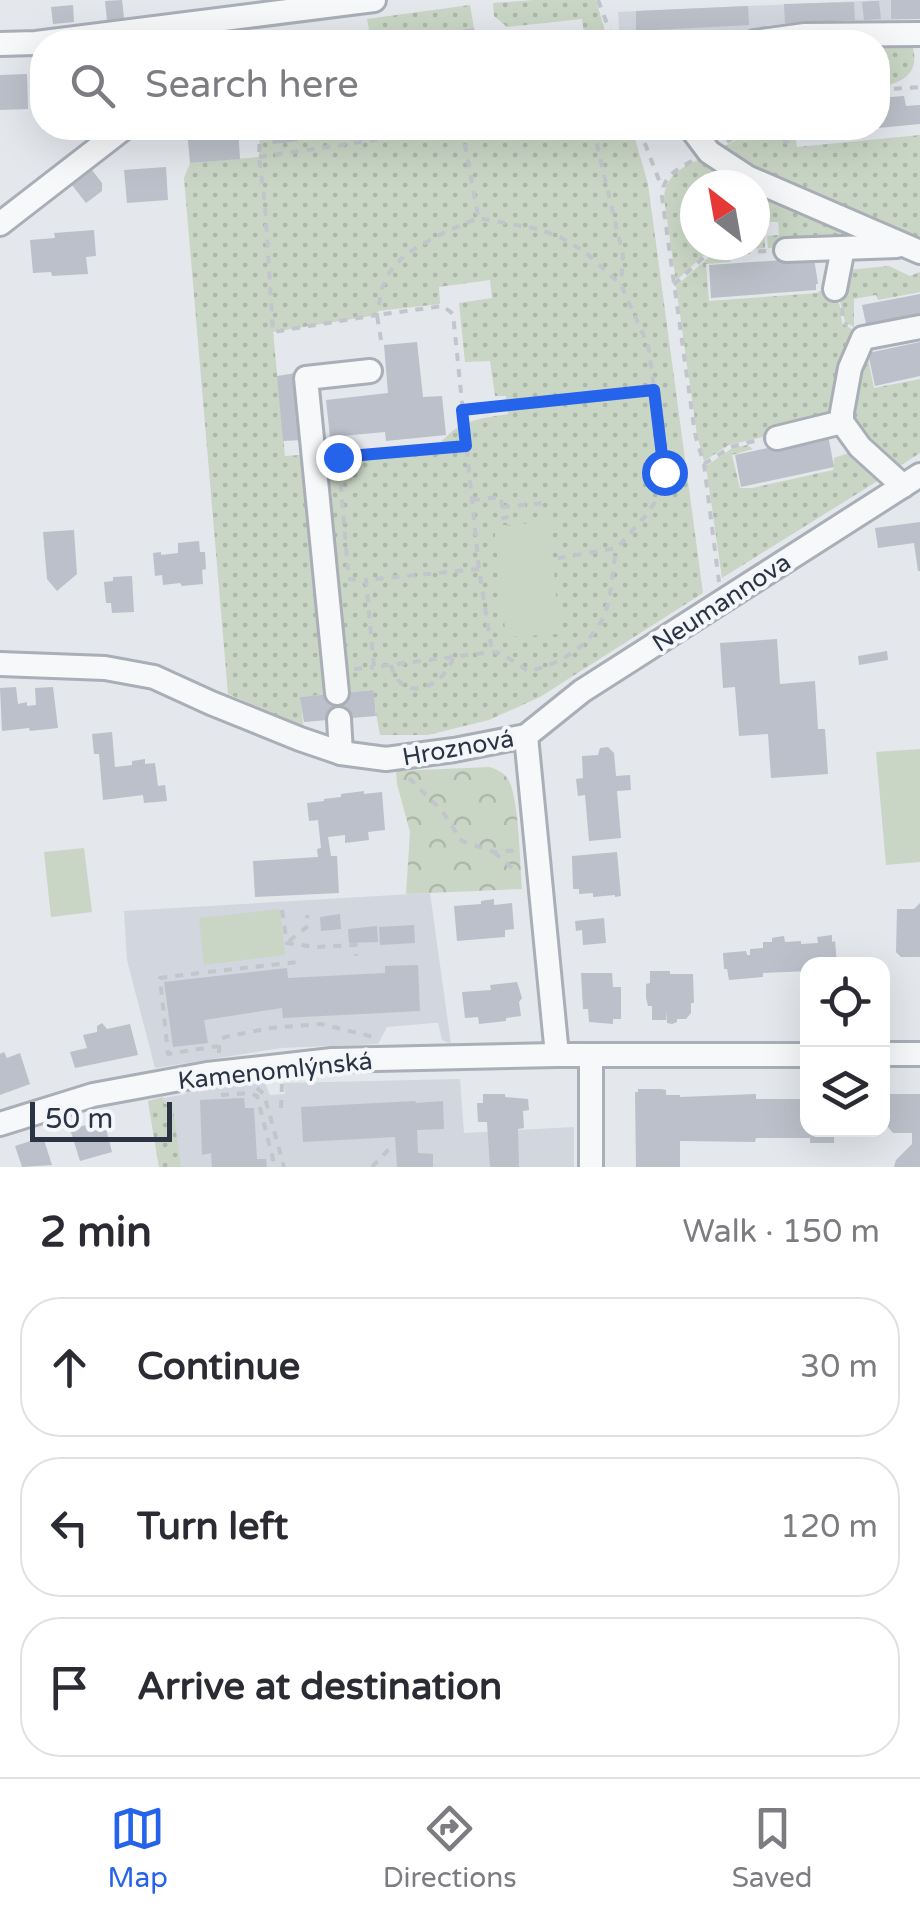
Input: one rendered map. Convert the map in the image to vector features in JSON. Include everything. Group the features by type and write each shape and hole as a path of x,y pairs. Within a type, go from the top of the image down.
{"street":[{"path":"138,30 374,0"},
{"path":"890,34 920,34"},
{"path":"0,44 30,43"},
{"path":"0,224 108,140"},
{"path":"700,140 709,152 748,177 912,249"},
{"path":"835,289 843,248"},
{"path":"786,250 912,249"},
{"path":"911,481 860,446 842,422 842,412 850,368 863,338 920,326"},
{"path":"336,693 306,378 370,371"},
{"path":"777,438 842,422"},
{"name":"Neumannova","path":"526,736 582,691 911,481"},
{"name":"Hroznová","path":"0,664 105,668 154,677 256,722 341,752 386,759 526,736 557,1055"},
{"path":"339,719 341,752"},
{"path":"890,1054 920,1054"},
{"path":"557,1055 800,1055"},
{"name":"Kamenomlýnská","path":"0,1124 93,1094 223,1072 332,1060 557,1055"},
{"path":"590,1167 591,1057"}],"path":[{"path":"598,0 609,30"},
{"path":"890,92 920,87"},
{"path":"260,140 273,332 442,306 453,314 479,569 492,652"},
{"path":"259,157 378,140"},
{"path":"462,140 478,218"},
{"path":"595,140 623,255 621,286"},
{"path":"644,140 662,188 694,434 704,464 720,587"},
{"path":"662,188 671,174 731,140"},
{"path":"784,140 789,144"},
{"path":"346,670 492,652 501,653 528,671 570,655 603,618 618,548 648,513 662,486 664,458 648,344 621,286 585,252 560,238 538,229 478,218 417,247 389,273 382,288 378,315 381,340"},
{"path":"674,286 710,254 786,250"},
{"path":"835,289 843,322 854,328"},
{"path":"462,410 654,390"},
{"path":"704,464 731,447 777,438"},
{"path":"466,446 338,457 348,580 479,569"},
{"path":"472,500 500,498 503,518 509,517 510,526"},
{"path":"502,507 544,503"},
{"path":"553,559 618,548"},
{"path":"366,580 374,666"},
{"path":"391,665 399,681 418,688 430,687 448,671 453,658"},
{"path":"386,759 417,784 462,841 494,852 526,880"},
{"path":"494,852 524,850"},
{"path":"282,910 287,943"},
{"path":"287,943 308,926 307,915"},
{"path":"287,943 315,947 356,945 356,956"},
{"path":"208,972 298,962"},
{"path":"199,972 160,978 168,1054 219,1044 235,1033 321,1024 381,1038"},
{"path":"281,1108 285,1080"},
{"path":"226,1095 229,1089 257,1088 264,1094 284,1167"},
{"path":"210,1096 257,1096 276,1167"},
{"path":"372,1167 390,1147"}],"shaded area":[{"path":"920,0 920,19 767,25 768,30 619,30 618,12"},
{"path":"430,893 451,1044 442,1040 438,1023 433,1023 387,1027 378,1044 281,1048 155,1068 127,960 124,911"},
{"path":"460,1079 464,1133 574,1127 574,1167 159,1167 148,1101 185,1094 197,1087 264,1081 270,1095 285,1094 284,1083"}],"green space":[{"path":"596,0 605,30 583,30 582,19 507,27 494,16 493,3"},
{"path":"470,5 474,28 369,30 367,19"},
{"path":"890,44 913,48 914,58 911,72 890,84"},
{"path":"920,135 920,240 770,175 770,170 755,169 722,148 736,140 796,140 797,147"},
{"path":"260,140 635,140 648,184 703,593 540,697 489,720 428,735 380,735 372,690 301,697 303,726 228,694 184,178 190,163 259,157","holes":["490,280 492,298 459,303 465,362 490,361 495,396 506,396 508,414 462,426 439,445 285,456 273,332 377,315 378,311 440,304 439,287"]},
{"path":"706,156 729,170 680,170 680,260 699,260 676,281 664,198 668,182 678,171"},
{"path":"770,193 868,242 770,248 770,236 779,235 778,222 770,222"},
{"path":"706,260 730,260 706,264 709,301 833,290 842,323 853,330 834,411 775,434 729,445 704,461 676,286"},
{"path":"889,266 910,276 920,272 920,292 878,300 876,295 854,299 854,327 845,322 837,289 848,270"},
{"path":"866,349 874,388 920,379 920,453 892,471 877,457 849,413"},
{"path":"747,445 753,449 732,455 740,488 833,470 834,458 857,450 884,477 722,578 706,466 731,449"},
{"path":"550,522 559,634 506,637 494,526"},
{"path":"920,749 920,862 886,865 876,752"},
{"path":"490,767 505,776 512,790 522,889 406,894 410,832 396,771"},
{"path":"84,848 92,912 51,917 44,852"},
{"path":"280,909 285,955 204,965 199,918"},
{"path":"163,1097 164,1104 172,1103 181,1167 159,1167 148,1101"}],"building":[{"path":"122,0 124,18 107,20 105,1"},
{"path":"891,0 920,0 920,19 891,19"},
{"path":"879,1 881,19 864,20 862,2"},
{"path":"854,2 855,20 785,23 784,4"},
{"path":"73,5 74,22 53,24 51,7"},
{"path":"748,6 749,25 636,30 636,11"},
{"path":"27,74 28,109 0,110 0,75"},
{"path":"904,96 906,106 920,105 920,124 890,127 890,97"},
{"path":"188,140 239,140 240,159 190,163"},
{"path":"272,140 298,140 298,141 273,144"},
{"path":"166,167 168,200 127,203 124,170"},
{"path":"92,170 102,183 102,191 86,203 72,185"},
{"path":"94,230 96,256 86,257 88,274 33,273 30,240 55,238 54,233"},
{"path":"814,258 816,290 711,298 709,265"},
{"path":"920,294 920,314 866,324 862,305"},
{"path":"417,342 423,397 442,396 446,435 386,441 385,432 330,437 326,400 388,393 384,345"},
{"path":"920,342 920,376 875,386 868,353"},
{"path":"296,373 303,440 283,441 277,376"},
{"path":"828,435 834,467 741,487 735,455"},
{"path":"920,522 920,571 914,543 878,548 875,528"},
{"path":"74,530 77,574 57,591 47,579 43,532"},
{"path":"199,541 200,552 205,552 203,584 163,585 162,575 155,576 153,553 178,553 178,543"},
{"path":"132,576 134,612 112,613 111,603 106,603 104,582 113,581 113,577"},
{"path":"777,639 780,684 815,681 818,729 825,729 828,774 771,778 768,734 739,736 735,687 723,688 720,643"},
{"path":"887,651 888,660 859,665 858,656"},
{"path":"16,687 18,704 27,702 27,706 36,705 35,688 53,687 58,728 2,731 0,688"},
{"path":"373,690 376,716 304,722 300,697"},
{"path":"112,732 115,767 145,759 145,764 155,763 158,786 165,785 167,801 144,803 143,795 103,800 99,754 94,754 92,734"},
{"path":"608,747 614,753 616,776 630,775 631,790 617,791 621,838 589,841 585,795 578,796 576,779 583,778 582,756 598,755 600,748"},
{"path":"364,791 382,792 385,830 368,832 369,840 345,843 345,835 328,837 331,856 337,856 339,893 255,897 253,861 318,857 318,820 309,821 307,803"},
{"path":"617,852 621,896 593,897 593,893 579,894 579,889 573,889 572,856"},
{"path":"494,899 494,905 512,903 514,929 505,930 505,937 457,941 454,906"},
{"path":"920,903 920,957 901,957 896,952 897,909 914,909"},
{"path":"340,914 341,929 321,931 320,917"},
{"path":"604,918 606,943 583,945 582,930 576,931 575,921"},
{"path":"414,925 415,943 380,945 379,927"},
{"path":"377,926 378,942 349,943 348,929"},
{"path":"832,935 836,957 800,957 800,971 763,973 763,977 729,980 724,969 723,953 746,951 750,955 750,949 763,948 763,942 772,942 777,937 801,944 818,943 817,937"},
{"path":"418,965 420,1011 283,1018 282,1008 204,1020 208,1043 173,1047 164,982 287,968 288,978 385,973 385,966"},
{"path":"650,971 693,974 694,1003 686,1019 667,1023 666,1010 666,1020 652,1020 652,1006 648,1006 646,998"},
{"path":"581,973 612,973 613,987 621,987 621,1019 613,1019 613,1024 589,1022 588,1009 583,1009"},
{"path":"517,982 522,998 521,1016 479,1024 478,1017 465,1018 462,992 491,990 490,985"},
{"path":"102,1023 107,1029 130,1024 138,1055 75,1068 70,1052 87,1048 83,1035 97,1032"},
{"path":"4,1052 7,1058 20,1053 30,1084 0,1095 0,1054"},
{"path":"661,1089 666,1090 666,1095 680,1097 756,1094 756,1099 800,1099 800,1137 834,1137 834,1143 810,1143 810,1138 680,1141 680,1167 636,1167 638,1092"},
{"path":"483,1094 528,1099 529,1110 523,1111 524,1128 518,1129 519,1167 490,1167 487,1122 478,1122 477,1103 483,1103"},
{"path":"890,1094 920,1094 920,1167 894,1167 912,1144 912,1133 893,1133"},
{"path":"244,1098 245,1108 254,1108 257,1159 266,1159 267,1167 212,1167 211,1153 202,1155 200,1100"},
{"path":"443,1101 444,1129 417,1130 418,1153 433,1154 433,1167 397,1167 395,1137 303,1142 301,1107"},
{"path":"105,1124 112,1152 80,1161 70,1129"},
{"path":"43,1137 52,1165 22,1167 15,1146"}],"route":[{"path":"338,457 466,446 462,410 654,390 664,472"}]}
